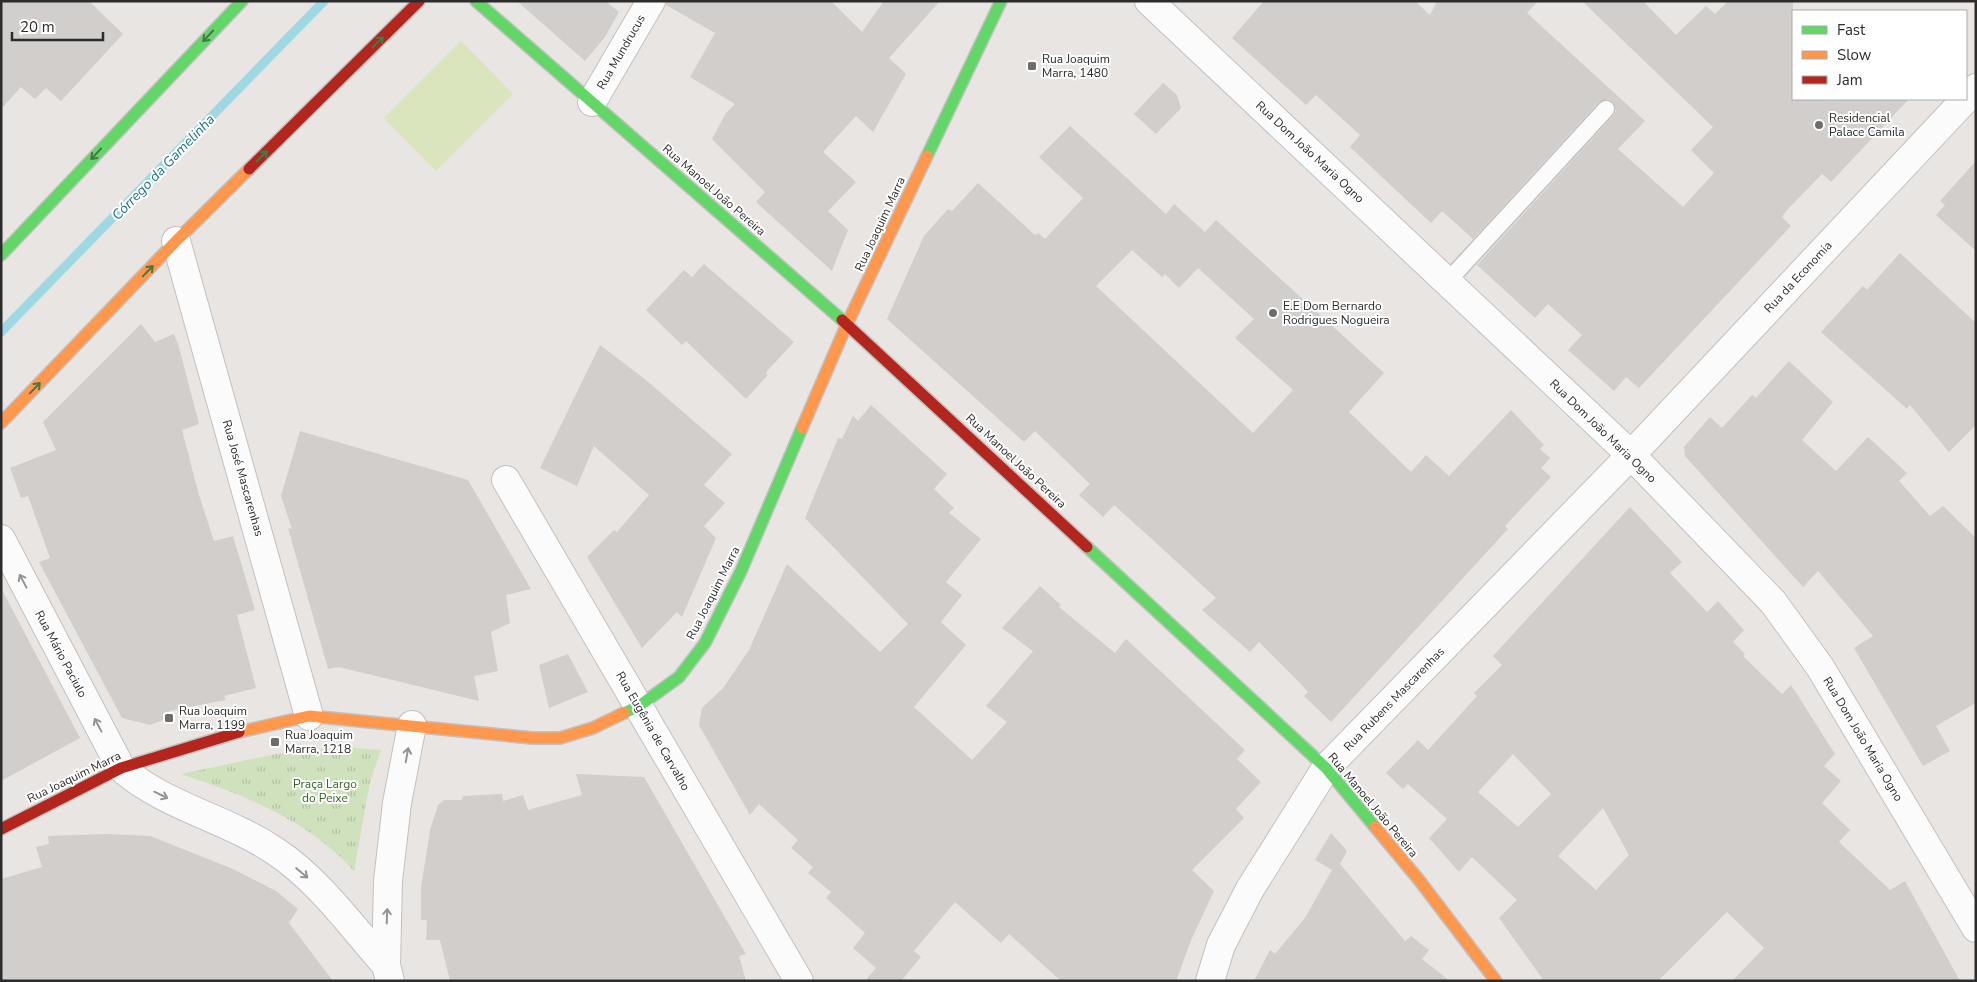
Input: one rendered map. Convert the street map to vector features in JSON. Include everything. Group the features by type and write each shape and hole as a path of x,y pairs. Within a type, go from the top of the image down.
{"street":[{"path":"1,255 242,1"},
{"path":"1,423 176,241 419,1"},
{"name":"Rua Manoel João Pereira","path":"476,1 847,324 1326,768 1419,880 1496,981"},
{"name":"Rua Mundrucus","path":"592,102 651,1"},
{"name":"Rua Joaquim Marra","path":"1,829 121,768 219,736 288,719 309,716 532,738 560,738 593,728 639,706 679,677 704,644 741,571 847,324 1001,1"},
{"name":"Rua Dom João Maria Ogno","path":"1149,1 1631,455 1778,610 1825,676 1976,928"},
{"name":"Rua da Economia","path":"1967,98 1976,88"},
{"name":"Rua da Economia","path":"1631,455 1965,100"},
{"name":"Rua José Mascarenhas","path":"176,241 309,716"},
{"name":"Rua Rubens Mascarenhas","path":"1210,981 1221,945 1250,889 1326,768 1631,455"},
{"name":"Rua Eugênia de Carvalho","path":"506,480 800,981"},
{"name":"Rua Mário Paciulo","path":"1,539 121,768"},
{"path":"388,973 388,881 397,803 412,725"},
{"path":"121,768 136,781 156,793 246,834 275,851 322,890 388,973"}],"lane":[{"path":"1447,282 1606,108"}],"green space":[{"path":"461,41 513,94 436,171 384,118"},
{"name":"Praça Largo do Peixe","path":"344,747 381,750 370,782 354,871 336,853 296,823 251,800 181,774 276,754"}],"building":[{"path":"1,1 89,1 123,34 61,101 46,88 35,99 21,87 1,109"},
{"path":"517,1 605,1 619,12 605,37 585,61"},
{"path":"667,1 831,1 862,32 884,1 940,1 889,58 906,74 873,132 856,116 823,152 856,182 828,211 848,230 832,271 756,202 765,192 712,139 726,113 735,104 690,77 715,33 666,5"},
{"path":"1264,1 1415,1 1430,15 1437,1 1538,1 1527,13 1645,121 1618,149 1683,207 1714,173 1691,150 1713,127 1582,1 1643,1 1676,35 1706,6 1715,14 1728,1 1793,1 1792,100 1908,100 1831,182 1822,174 1786,211 1782,217 1791,226 1639,388 1626,377 1614,391 1568,350 1582,335 1548,304 1535,318 1477,265 1613,116 1616,111 1613,102 1608,99 1599,102 1473,239 1442,211 1431,223 1350,147 1360,135 1316,95 1306,105 1232,38"},
{"path":"1163,83 1177,95 1181,108 1156,134 1134,114"},
{"path":"1070,126 1166,214 1174,204 1205,232 1216,220 1384,373 1349,412 1411,472 1426,455 1449,476 1511,410 1544,445 1540,449 1550,458 1541,468 1551,477 1505,526 1508,529 1331,722 1304,696 1308,692 1299,682 1259,642 1250,652 1202,610 1216,598 1154,541 1114,505 1103,517 1079,495 1090,484 1035,431 1024,442 887,319 924,236 948,209 952,211 978,183 1035,235 1038,233 1045,239 1083,198 1039,157","holes":["1132,250 1162,277 1165,274 1179,288 1198,268 1254,319 1235,338 1293,390 1253,433 1096,286"]},
{"path":"1976,161 1976,251 1936,215 1945,205 1940,201"},
{"path":"1900,253 1976,323 1976,425 1949,452 1910,405 1907,409 1821,332 1863,286 1867,290"},
{"path":"704,264 794,342 768,370 766,374 768,375 746,399 686,341 682,345 646,310 684,270 692,277"},
{"path":"141,324 155,342 174,334 199,424 182,430 199,495 214,541 233,536 255,610 237,615 256,688 224,696 226,700 169,711 171,717 150,725 122,718 39,562 50,558 28,496 21,498 10,468 56,450 43,422"},
{"path":"600,345 646,380 732,454 704,485 725,503 704,526 716,538 682,617 677,612 642,648 587,557 614,530 617,532 649,495 594,446 577,486 540,468"},
{"path":"1789,361 1833,402 1802,440 1836,471 1868,437 1907,473 1899,481 1930,516 1943,506 1976,538 1976,703 1936,726 1950,751 1923,766 1854,648 1873,636 1818,571 1803,587 1685,456 1684,447 1710,417 1722,428 1752,395 1756,398"},
{"path":"871,405 947,474 934,489 954,508 949,513 981,539 946,582 962,595 941,622 966,645 914,707 972,760 1007,722 986,706 1033,651 1002,628 1040,586 1061,605 1059,607 1115,653 1126,639 1245,750 1237,759 1261,782 1236,809 1244,818 1192,870 1214,891 1192,938 1176,981 1061,981 1009,934 1001,943 955,902 914,951 921,957 901,981 865,981 876,968 853,948 865,933 826,898 831,892 808,873 813,867 791,848 798,840 759,804 750,815 699,725 702,708 723,688 749,650 787,564 880,652 908,624 805,518 838,438 842,439 853,416 858,421"},
{"path":"300,431 468,480 531,589 506,595 510,623 491,632 498,671 474,676 479,701 339,667 328,669 288,528 292,529 281,496"},
{"path":"1630,507 1682,562 1670,573 1707,612 1718,601 1744,630 1733,642 1745,654 1743,656 1782,694 1791,685 1835,754 1824,766 1841,781 1822,803 1850,830 1839,842 1890,890 1905,881 1960,981 1732,981 1764,948 1727,912 1658,981 1544,981 1499,918 1517,900 1472,857 1459,872 1429,838 1447,819 1408,784 1403,789 1386,773 1418,740 1428,750 1477,696 1474,693 1502,665 1493,656","holes":["1513,754 1551,794 1518,827 1478,792","1603,808 1629,855 1596,890 1558,856"]},
{"path":"1,588 80,738 1,781"},
{"path":"568,654 588,692 549,708 539,665"},
{"path":"576,774 644,777 746,954 739,956 746,981 450,981 440,940 426,940 427,920 421,920 421,888 430,830 438,805 444,800 462,800 463,796 502,794 503,801 523,795 528,810 582,795"},
{"path":"1331,833 1347,851 1340,864 1405,941 1411,936 1429,950 1422,959 1450,981 1254,981 1270,950 1275,954 1305,918 1332,870 1315,860"},
{"path":"108,834 150,836 233,869 276,891 298,909 289,923 333,981 1,981 1,879 42,867 36,847 49,844 48,836"}],"waterway":[{"name":"Córrego da Gamelinha","path":"1,332 324,1"}],"traffic: fast":[{"path":"1,255 242,1"},
{"path":"476,1 842,320"},
{"path":"927,156 1001,1"},
{"path":"624,713 639,706 679,677 705,643 741,571 802,428"},
{"path":"1087,547 1326,768 1375,827"}],"traffic: slow":[{"path":"802,428 847,324 927,156"},
{"path":"1,423 176,241 249,169"},
{"path":"239,732 309,716 532,738 560,738 593,728 624,713"},
{"path":"1375,827 1419,880 1496,981"}],"traffic: jam":[{"path":"249,169 419,1"},
{"path":"842,320 1087,547"},
{"path":"1,829 121,768 239,732"}],"place":[{"name":"Rua Joaquim Marra, 1480","path":"1032,66"},
{"name":"Residencial Palace Camila","path":"1819,125"},
{"name":"E.E Dom Bernardo Rodrigues Nogueira","path":"1273,313"},
{"name":"Rua Joaquim Marra, 1199","path":"169,718"},
{"name":"Rua Joaquim Marra, 1218","path":"275,742"}]}
